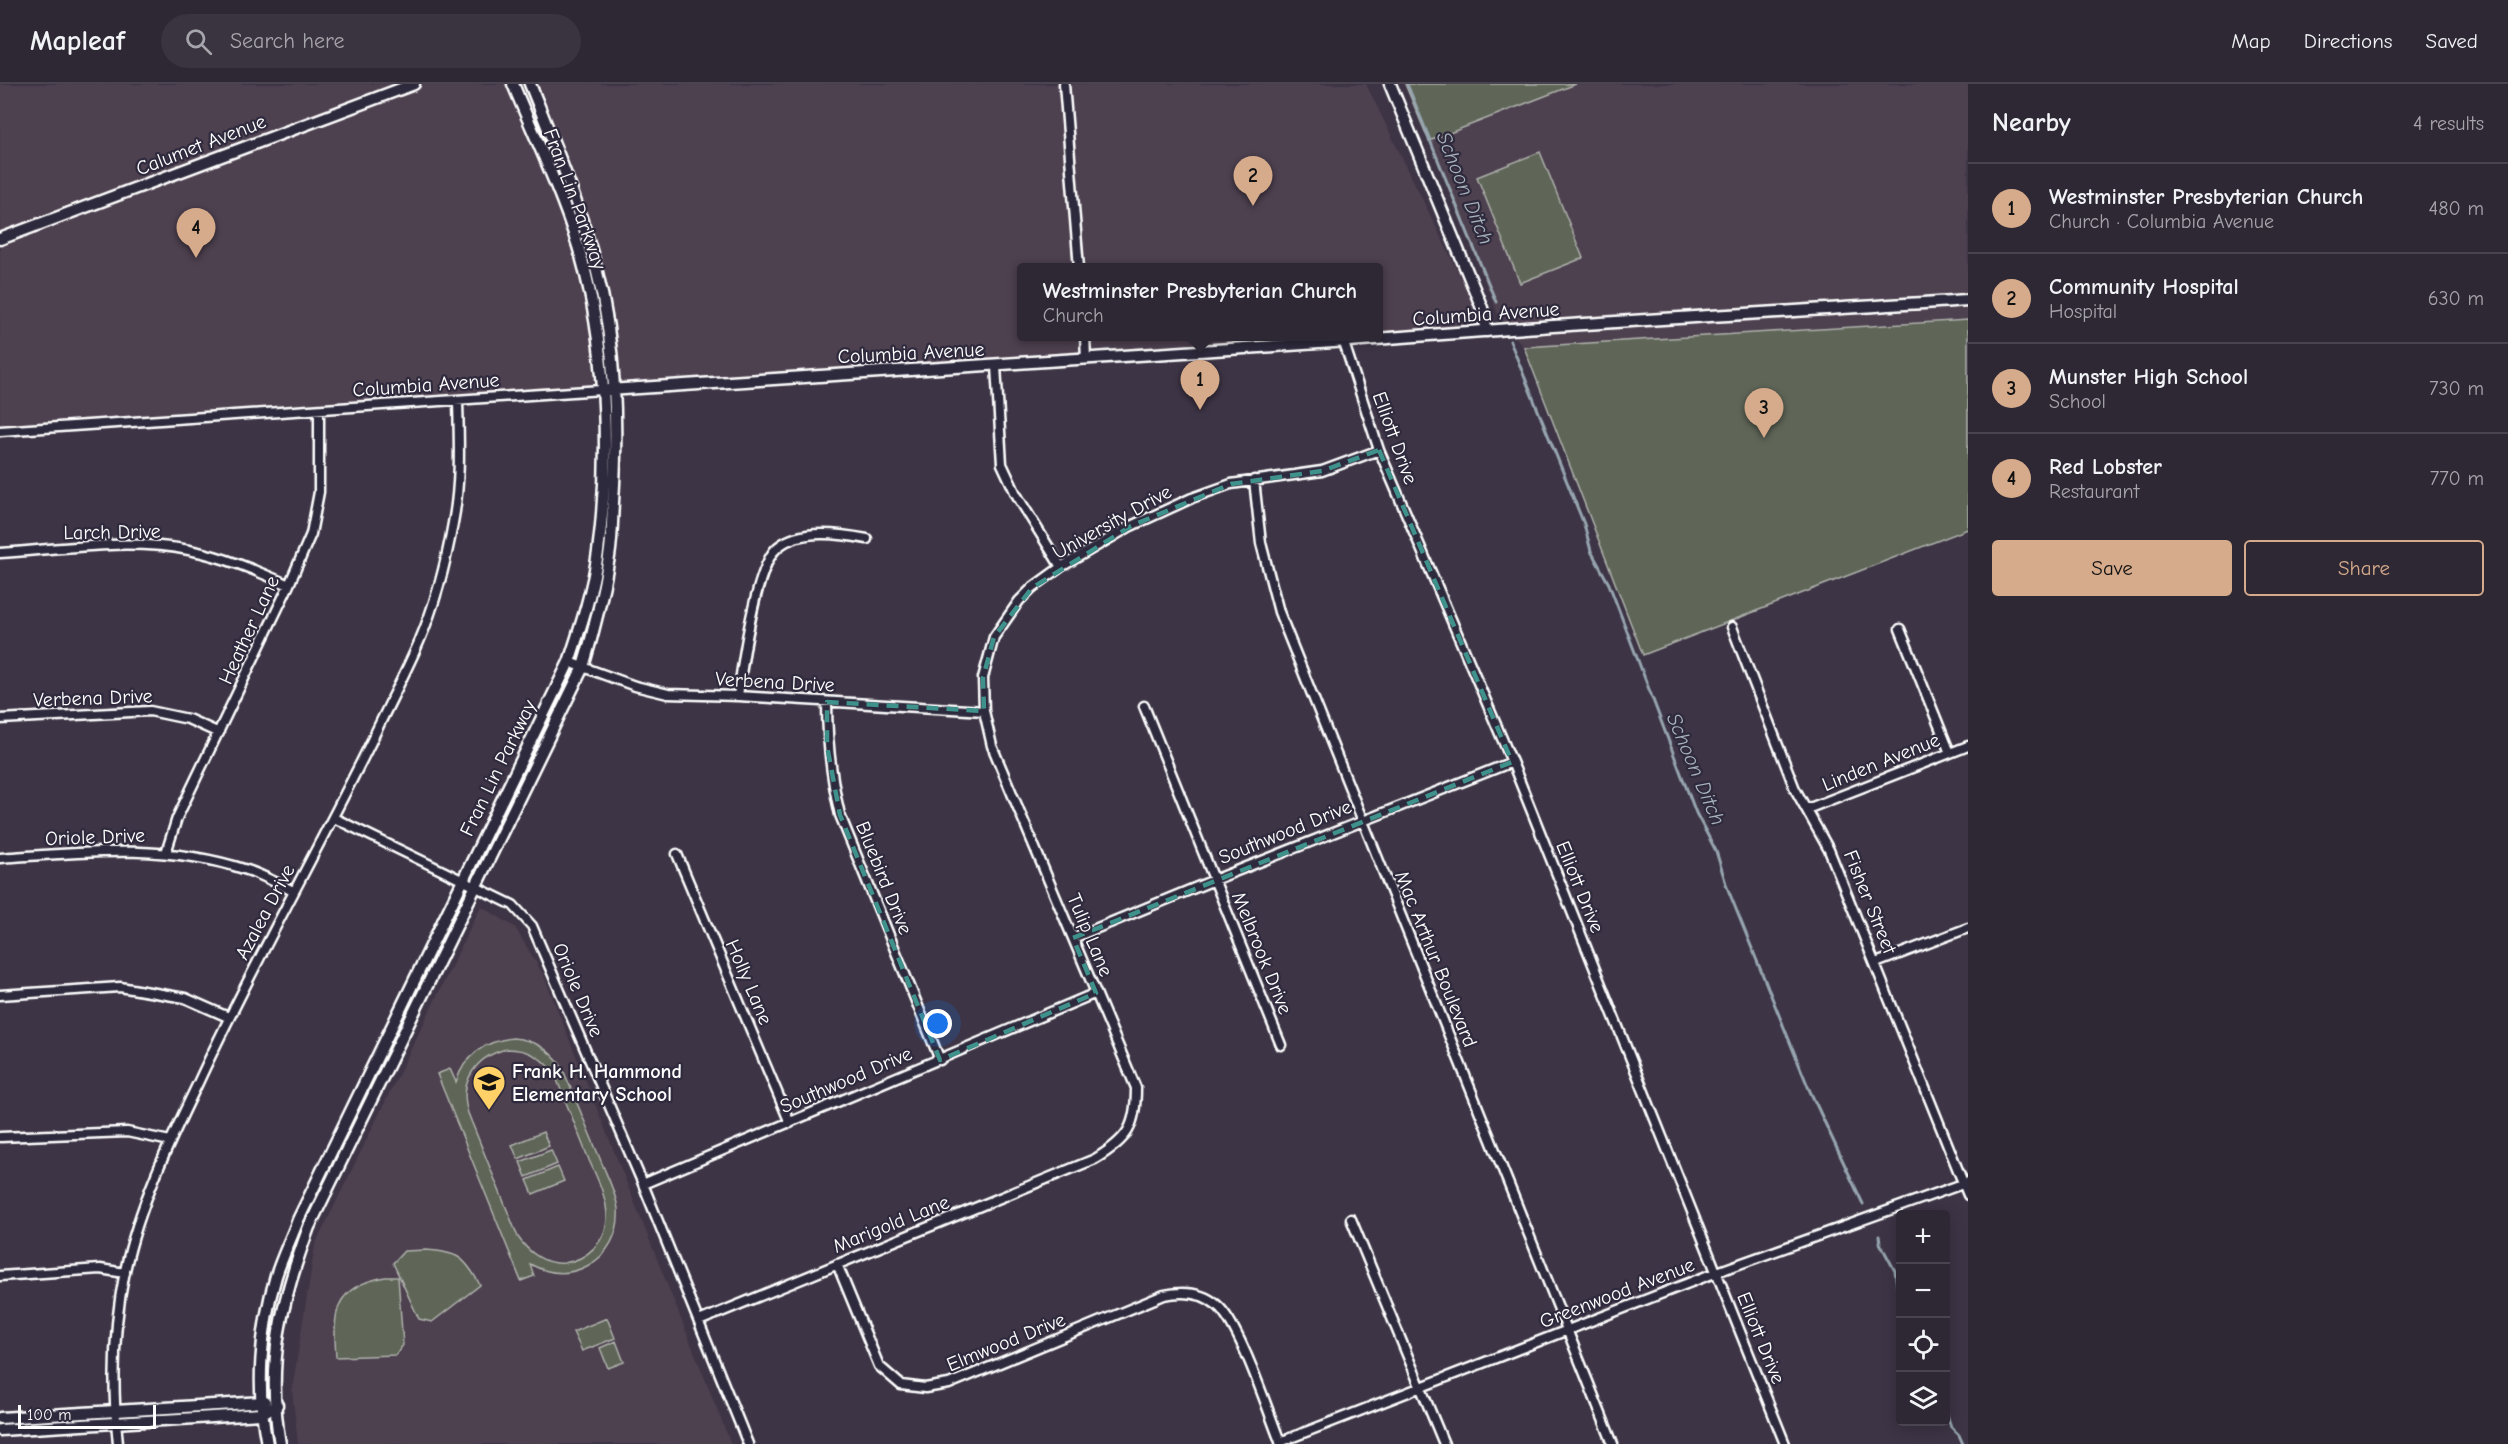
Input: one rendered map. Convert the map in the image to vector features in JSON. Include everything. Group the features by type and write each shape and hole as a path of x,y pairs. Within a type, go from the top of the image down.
{"street":[{"name":"Calumet Avenue","path":"0,239 414,84"},
{"name":"Fran Lin Parkway","path":"267,1444 260,1401 265,1326 276,1276 298,1221 569,662 586,610 598,553 605,473 597,334 584,270 563,207 513,84"},
{"name":"Fran Lin Parkway","path":"280,1444 275,1355 290,1277 309,1227 583,667 598,615 610,555 615,475 615,390 610,332 596,267 576,202 530,84"},
{"path":"1064,84 1079,263"},
{"path":"1390,84 1482,308 1487,331"},
{"name":"Columbia Avenue","path":"1383,340 1968,300"},
{"path":"1085,341 1086,359"},
{"name":"Columbia Avenue","path":"0,431 1368,341"},
{"name":"Elliott Drive","path":"1344,343 1379,450 1512,762 1785,1444"},
{"path":"996,366 1002,464 1016,494 1061,567"},
{"name":"Azalea Drive","path":"118,1444 114,1356 125,1273 138,1223 170,1141 228,1017 293,891 334,818 420,640 443,568 454,522 460,472 458,400"},
{"name":"Heather Lane","path":"166,853 177,818 289,585 311,534 319,492 319,411"},
{"name":"University Drive","path":"984,711 983,678 994,637 1032,588 1061,567 1131,526 1166,509 1231,484 1322,471 1379,450"},
{"name":"Mac Arthur Boulevard","path":"1254,480 1261,543 1279,612 1613,1444"},
{"path":"738,696 746,639 767,560 772,553 778,546 795,538 843,535 867,538"},
{"name":"Larch Drive","path":"0,553 142,544 189,550 241,564 289,585"},
{"name":"Fisher Street","path":"1732,627 1796,789 1829,850 1876,963 1966,1183 1968,1195"},
{"path":"1900,629 1950,753"},
{"name":"Verbena Drive","path":"569,662 635,687 668,694 984,711"},
{"name":"Bluebird Drive","path":"827,702 827,746 840,815 940,1060"},
{"name":"Melbrook Drive","path":"1144,706 1281,1045"},
{"name":"Verbena Drive","path":"0,719 150,711 188,719 219,733"},
{"name":"Tulip Lane","path":"984,711 992,746 1136,1088 1136,1114 1120,1144 1095,1160"},
{"name":"Linden Avenue","path":"1807,809 1968,746"},
{"name":"Southwood Drive","path":"1073,938 1214,879 1512,762"},
{"name":"Oriole Drive","path":"334,818 513,905 532,926 643,1184 748,1444"},
{"name":"Oriole Drive","path":"0,858 104,850 166,853 216,861 249,871 293,891"},
{"name":"Holly Lane","path":"677,854 790,1123"},
{"path":"1876,963 1968,928"},
{"path":"0,995 120,987 185,998 228,1017"},
{"name":"Southwood Drive","path":"643,1184 1096,993"},
{"path":"0,1137 127,1132 170,1141"},
{"name":"Marigold Lane","path":"699,1321 1095,1160"},
{"name":"Greenwood Avenue","path":"1281,1443 1421,1386 1717,1272 1966,1183"},
{"path":"1351,1219 1444,1444"},
{"name":"Elmwood Drive","path":"837,1264 879,1366 901,1385 925,1388 949,1384 1164,1295 1178,1292 1204,1296 1216,1305 1232,1323 1281,1443"},
{"path":"0,1276 100,1269 125,1273"},
{"path":"0,1418 260,1401 277,1406"},
{"path":"0,1430 261,1414 277,1406"}],"highlighted area":[{"path":"1379,450 1512,762 1073,938 1096,993 940,1060 840,815 827,746 827,702 984,711 983,678 994,637 1032,588 1131,526 1231,484 1322,471"}],"shaded area":[{"path":"0,84 1366,84 1487,331 1383,338 1383,263 1017,263 1017,341 1338,341 0,431"},
{"path":"1576,84 1968,84 1968,529 1643,655 1524,348 1498,314 1429,141"},
{"name":"Frank H. Hammond Elementary School","path":"481,906 515,927 544,976 731,1444 298,1444 292,1390 315,1245"}],"green space":[{"path":"1405,84 1576,84 1429,141"},
{"path":"1540,152 1583,258 1520,283 1477,177"},
{"path":"1968,320 1968,529 1643,655 1524,347"},
{"path":"513,1038 535,1043 547,1050 562,1067 613,1191 618,1209 615,1235 607,1250 594,1262 580,1269 565,1272 544,1270 530,1264 534,1276 521,1281 437,1074 450,1069 456,1082 465,1064 477,1051","holes":["515,1049 534,1055 555,1075 598,1181 607,1210 604,1234 594,1248 580,1258 564,1263 544,1260 527,1248 518,1237 468,1113 466,1091 472,1072 478,1064 496,1052"]},
{"path":"543,1132 549,1146 518,1159 512,1145"},
{"path":"551,1150 557,1164 526,1177 520,1162"},
{"path":"558,1167 564,1181 533,1194 527,1180"},
{"path":"404,1251 446,1252 459,1258 470,1268 480,1285 432,1322 419,1319 393,1263"},
{"path":"385,1277 398,1277 403,1345 396,1355 336,1357 335,1327 340,1304 355,1287"},
{"path":"607,1318 615,1338 582,1351 573,1332"},
{"path":"616,1341 624,1362 608,1368 600,1348"}],"waterway":[{"name":"Schoon Ditch","path":"1407,84 1496,302"},
{"name":"Schoon Ditch","path":"1510,341 1584,524 1591,551 1609,584 1696,813 1716,851 1727,887 1809,1089 1863,1204"},
{"name":"Schoon Ditch","path":"1879,1236 1896,1278"},
{"name":"Schoon Ditch","path":"1950,1424 1963,1444"}],"place":[{"name":"Community Hospital","path":"1253,206"},
{"name":"Red Lobster","path":"196,258"},
{"name":"Westminster Presbyterian Church","path":"1200,410"},
{"name":"Munster High School","path":"1764,438"},
{"name":"Frank H. Hammond Elementary School","path":"489,1111"}]}
